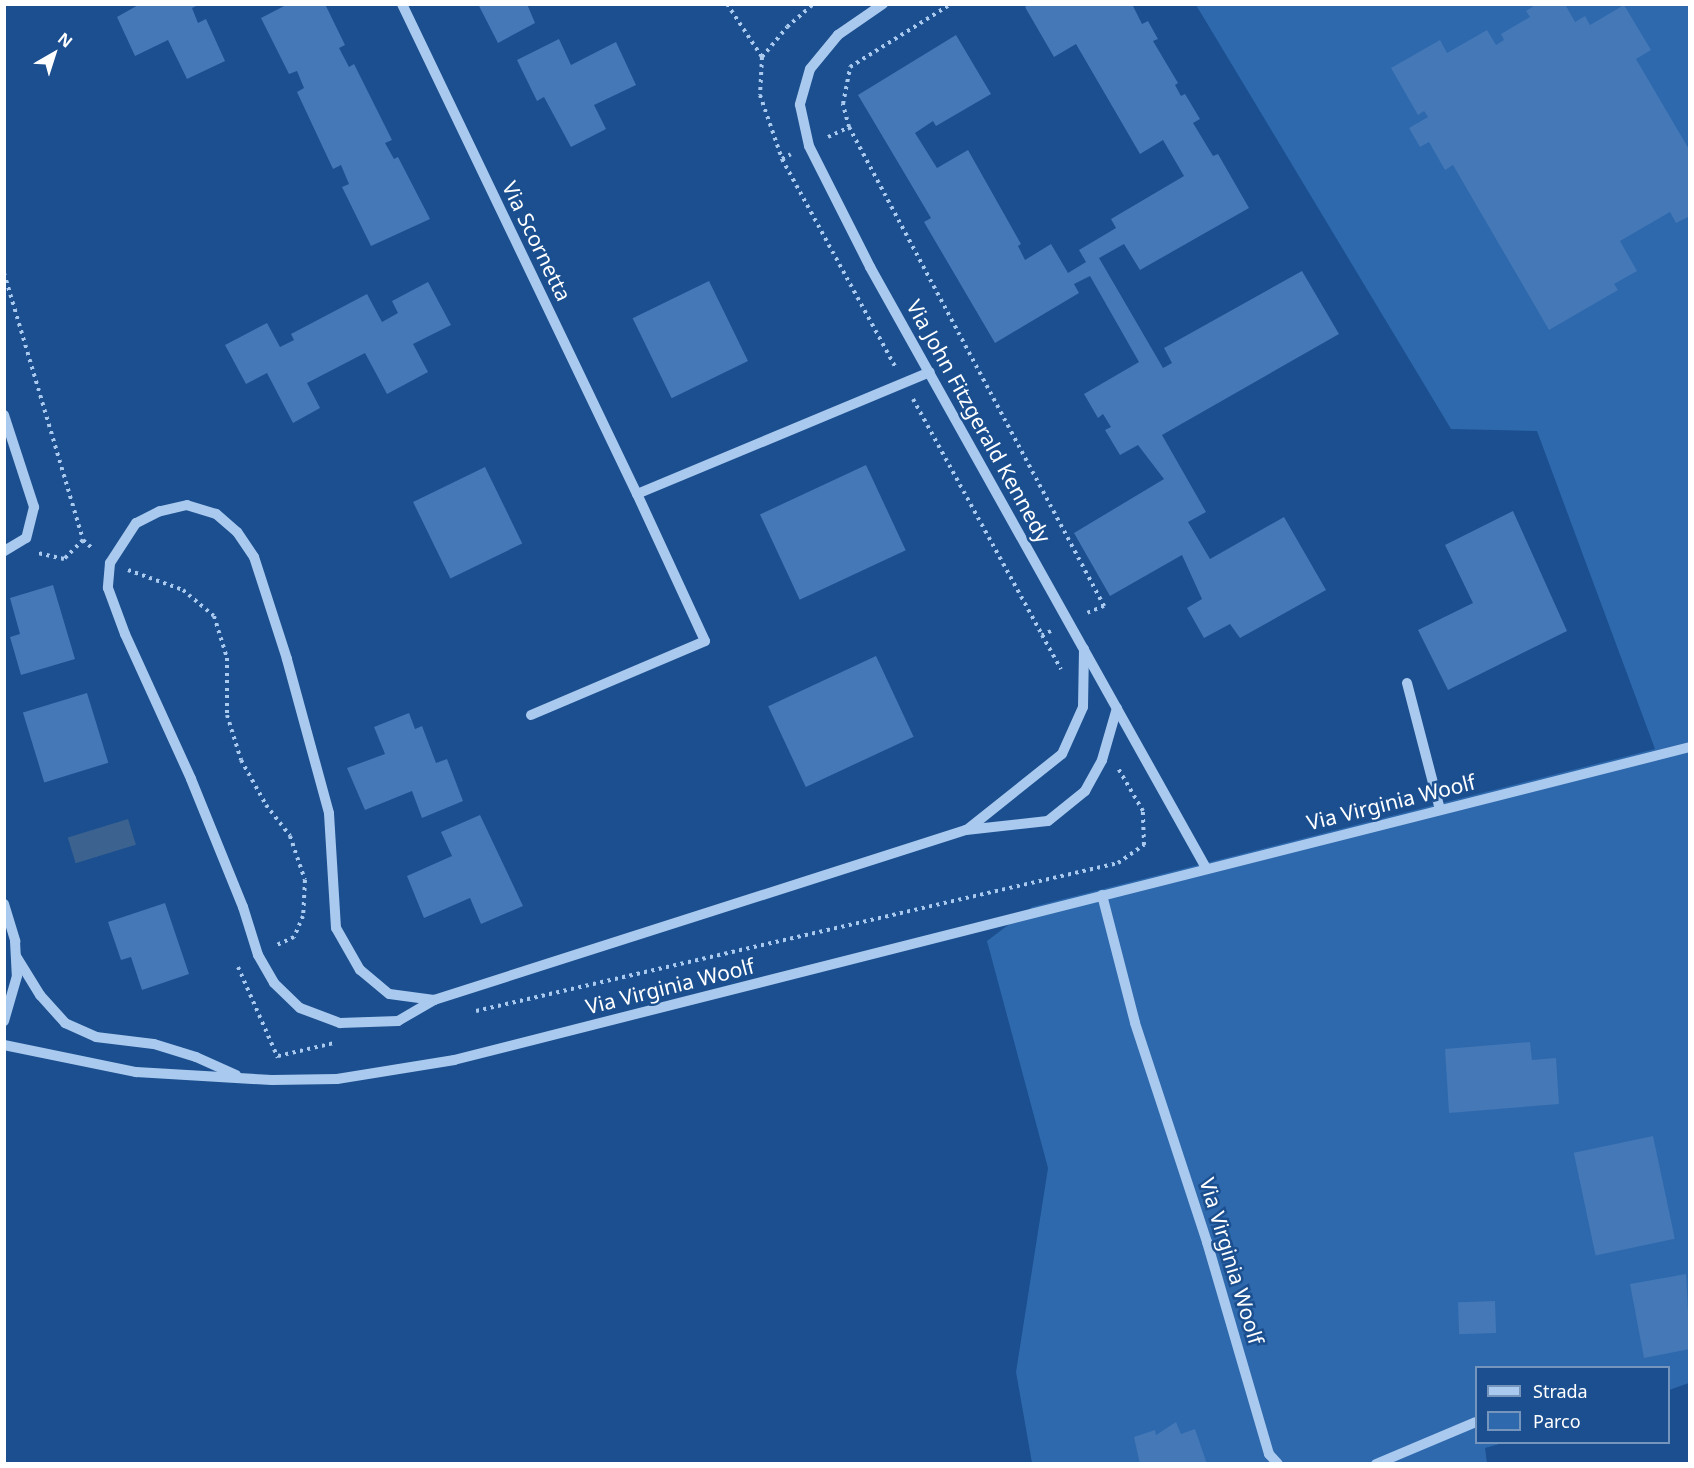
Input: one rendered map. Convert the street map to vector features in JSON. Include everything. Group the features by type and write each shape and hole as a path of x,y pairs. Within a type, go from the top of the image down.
{"street":[{"name":"Via Scornetta","path":"402,4 705,641 531,715"},
{"name":"Via John Fitzgerald Kennedy","path":"883,4 838,35 810,69 800,105 809,146 826,184 1206,868"},
{"path":"637,494 930,372"},
{"path":"4,416 34,507 26,538 9,549"},
{"path":"434,1000 389,994 360,970 336,928 329,813 287,659 254,557 237,532 216,514 188,505 160,511 136,523 110,563 108,588 125,634 191,779 258,955 274,983 300,1008 340,1023 398,1021 434,1000 966,830 1048,820 1085,791 1102,760 1118,708"},
{"path":"966,830 1062,754 1083,707 1084,649"},
{"path":"1407,683 1440,810"},
{"name":"Via Virginia Woolf","path":"4,1045 136,1072 272,1080 337,1079 454,1060 1689,747"},
{"name":"Via Virginia Woolf","path":"1102,895 1135,1023 1207,1242 1269,1454 1278,1464"},
{"path":"4,904 16,956 17,976 4,1021"},
{"name":"Via Virginia Woolf","path":"16,956 40,995 65,1023 96,1037 154,1044 196,1057 242,1078"},
{"path":"1376,1464 1475,1422"}],"path":[{"path":"727,4 762,57 787,27 813,4"},
{"path":"849,127 843,104 850,67 951,4"},
{"path":"4,273 83,540 110,563 183,590 214,616 227,658 227,715 241,760 266,805 290,836 305,879 303,916 294,937 237,966 278,1056 272,1080"},
{"path":"9,549 64,559 83,540"},
{"path":"464,1014 1046,880"},
{"path":"278,1056 336,1043"}],"green space":[{"path":"1196,5 1689,5 1689,1383 1670,1390 1670,1366 1475,1366 1475,1444 1499,1444 1485,1448 1487,1463 1032,1463 1016,1372 1048,1168 987,941 1032,907 1655,749 1537,431 1451,429"}],"shaded area":[{"path":"128,819 136,845 76,863 68,837"}],"building":[{"path":"140,4 200,4 192,8 198,23 206,19 225,61 187,79 168,40 135,56 117,17"},
{"path":"288,4 325,4 345,45 339,48 349,67 354,64 392,140 385,143 394,159 398,157 430,219 371,246 342,187 349,184 341,165 333,169 297,92 304,88 297,71 289,74 261,18"},
{"path":"478,4 527,4 535,23 498,43"},
{"path":"1029,4 1132,4 1142,24 1148,21 1158,39 1153,41 1178,83 1175,85 1181,96 1185,94 1200,119 1193,123 1213,156 1218,154 1249,208 1140,270 1124,244 1099,258 1163,368 1172,363 1164,348 1302,271 1339,334 1162,435 1206,512 1188,522 1210,559 1284,517 1326,590 1240,638 1230,624 1204,638 1187,608 1202,599 1182,555 1110,596 1074,533 1164,479 1138,445 1120,455 1105,430 1111,427 1103,414 1098,418 1084,394 1139,362 1090,276 1074,284 1079,293 995,343 924,222 931,218 858,95 956,35 991,94 936,126 933,121 915,133 937,168 968,150 1021,244 1018,246 1025,260 1051,244 1068,273 1086,262 1079,250 1116,228 1111,219 1184,176 1163,140 1140,154 1076,44 1054,57 1025,7"},
{"path":"1537,4 1565,4 1575,22 1585,16 1590,25 1624,5 1651,50 1636,59 1690,151 1690,216 1676,223 1670,212 1620,241 1637,271 1614,284 1618,290 1549,330 1453,165 1445,170 1429,142 1420,147 1409,128 1428,117 1424,111 1418,115 1391,68 1440,40 1447,53 1487,30 1496,45 1504,40 1501,34 1530,17 1526,11"},
{"path":"559,39 571,65 616,42 636,85 594,105 606,129 571,147 544,97 537,101 517,60"},
{"path":"709,281 748,361 672,398 633,318"},
{"path":"428,282 451,325 413,344 428,372 387,394 365,353 307,383 320,408 293,423 267,373 246,384 225,345 267,323 280,347 294,340 291,334 367,294 382,322 398,313 392,301"},
{"path":"866,465 906,550 800,600 760,514"},
{"path":"485,467 522,543 450,578 413,502"},
{"path":"1513,511 1567,631 1448,690 1418,630 1473,603 1445,545"},
{"path":"53,585 75,659 21,675 10,637 20,634 10,598"},
{"path":"876,656 914,737 806,787 768,706"},
{"path":"87,693 108,763 44,782 23,713"},
{"path":"409,713 415,729 422,726 436,763 447,759 463,801 422,818 412,791 365,810 347,768 385,754 374,727"},
{"path":"480,815 523,906 481,924 470,898 424,918 407,876 452,856 441,832"},
{"path":"165,903 189,974 142,990 131,957 121,960 108,922"},
{"path":"1530,1042 1532,1060 1556,1058 1559,1104 1449,1113 1445,1049"},
{"path":"1653,1136 1675,1239 1596,1256 1574,1153"},
{"path":"1686,1274 1690,1349 1644,1358 1630,1284"},
{"path":"1495,1301 1496,1333 1459,1334 1458,1302"},
{"path":"1176,1422 1181,1434 1195,1429 1207,1464 1140,1464 1134,1437 1155,1430 1156,1435"}]}
